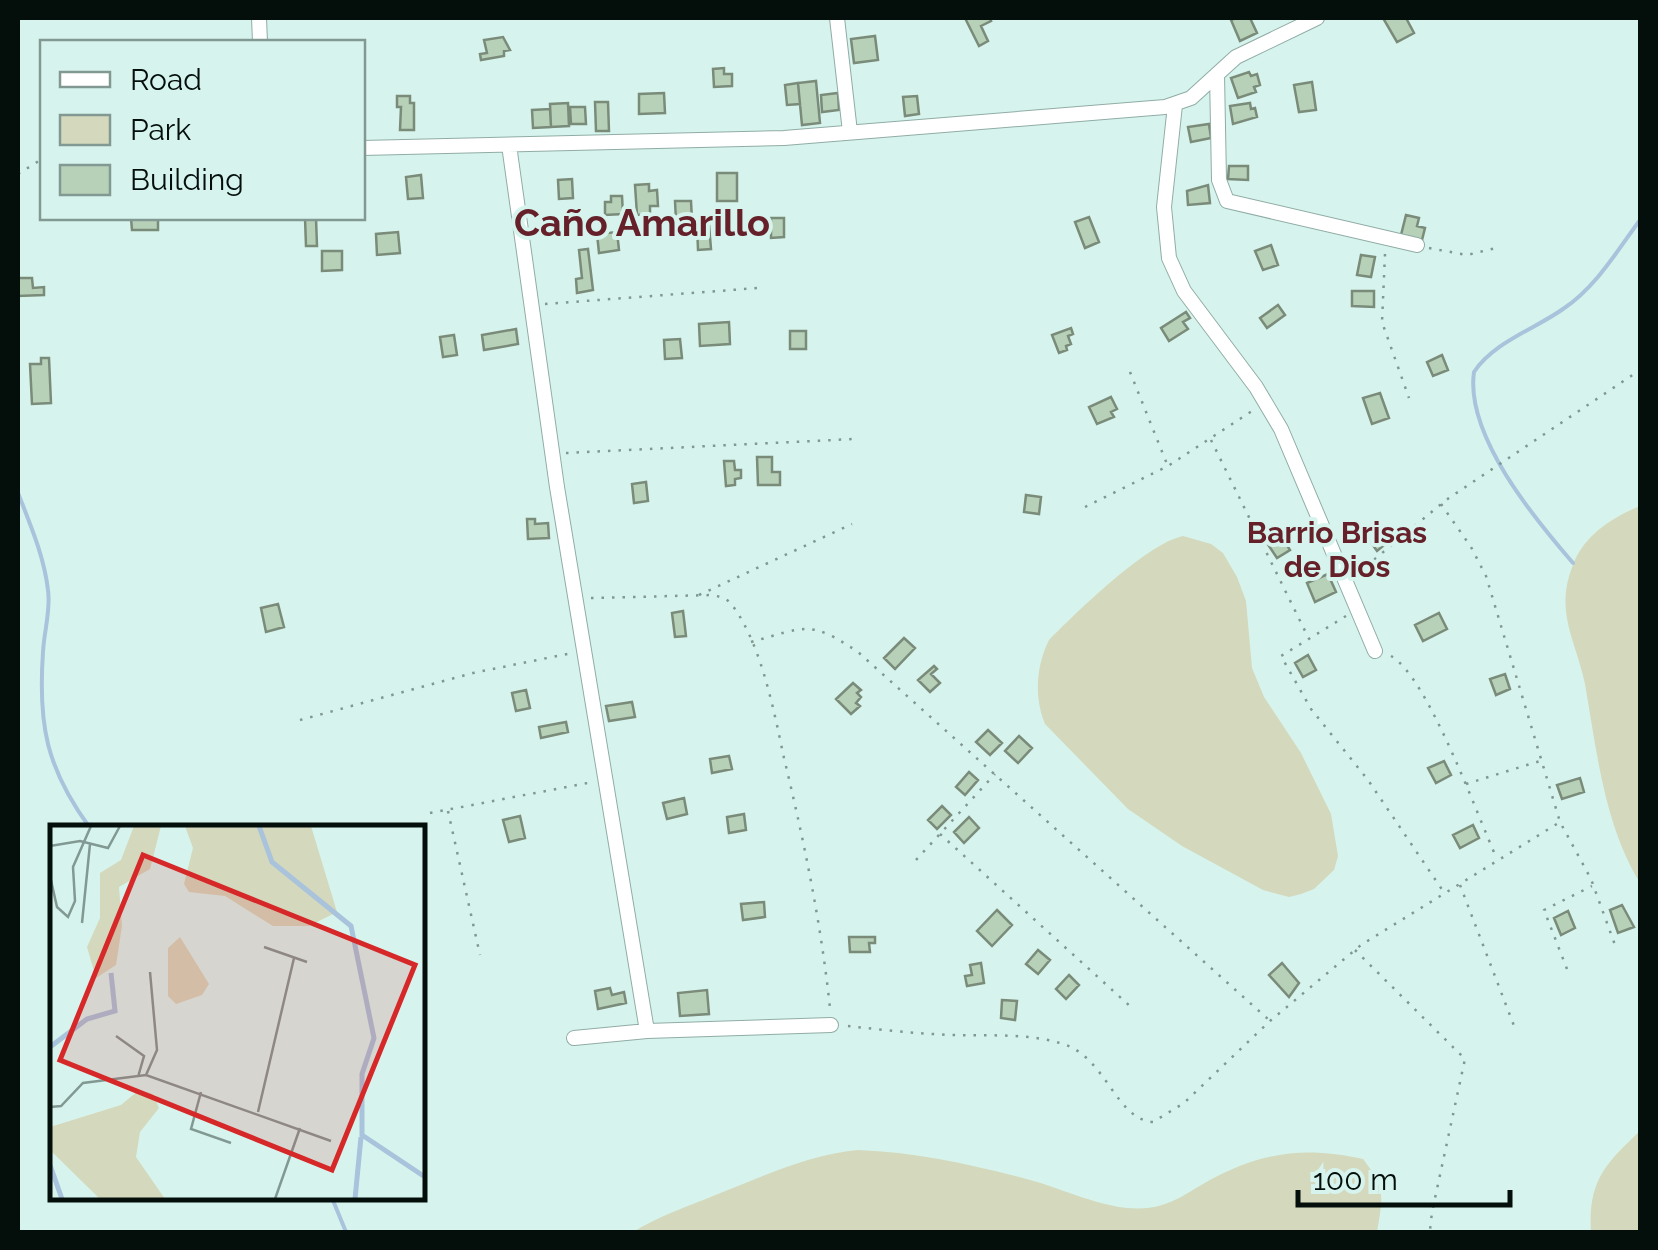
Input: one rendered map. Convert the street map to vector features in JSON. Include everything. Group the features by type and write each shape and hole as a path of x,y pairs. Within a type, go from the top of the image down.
{"street":[{"path":"836,18 850,132"},
{"path":"365,148 695,141 1174,105 1191,98 1236,57 1317,18"},
{"path":"1217,74 1219,180 1226,201 1417,244"},
{"path":"1174,105 1164,206 1169,258 1184,291 1266,402 1281,429 1375,651"},
{"path":"509,145 552,454 648,1031"},
{"path":"574,1038 648,1031 831,1025"}],"path":[{"path":"18,174 40,161"},
{"path":"1387,238 1382,322 1410,398"},
{"path":"1417,244 1457,255 1479,254 1500,247"},
{"path":"532,305 758,288"},
{"path":"1344,584 1441,504 1640,370"},
{"path":"1130,372 1168,466"},
{"path":"1085,507 1168,466 1266,402"},
{"path":"552,454 854,439"},
{"path":"1211,440 1309,639"},
{"path":"1441,504 1486,576 1560,822 1594,886 1615,946"},
{"path":"696,596 852,524"},
{"path":"575,599 696,596 725,598 734,606 751,642 774,712 812,874 831,1025 1065,1044 1086,1055 1135,1118 1153,1122 1184,1102 1270,1021 1356,950 1560,822"},
{"path":"1356,610 1281,656 1321,723 1368,780 1444,894"},
{"path":"751,642 814,628 832,634 858,652 1270,1021"},
{"path":"300,720 474,673 583,651"},
{"path":"1375,651 1399,660 1416,681 1498,860"},
{"path":"1464,784 1542,761"},
{"path":"916,860 996,773"},
{"path":"430,813 604,780"},
{"path":"448,810 480,955"},
{"path":"940,834 1131,1007"},
{"path":"1460,884 1516,1031"},
{"path":"1568,968 1544,910 1594,886"},
{"path":"1356,950 1465,1059 1432,1212 1433,1232"}],"green space":[{"path":"1640,506 1640,883 1610,812 1585,684 1568,626 1566,597 1573,565 1584,545 1610,522"},
{"path":"1183,536 1211,544 1223,553 1237,577 1246,601 1252,668 1264,697 1301,753 1331,814 1338,856 1334,870 1314,889 1301,894 1289,897 1263,890 1182,846 1128,809 1045,724 1041,714 1038,682 1049,640 1132,565"},
{"path":"1640,1131 1640,1232 1591,1232 1592,1199 1601,1175"},
{"path":"858,1150 966,1164 1103,1204 1133,1208 1165,1204 1229,1171 1266,1158 1303,1153 1342,1155 1363,1159 1379,1186 1381,1210 1377,1232 633,1232 786,1167"}],"building":[{"path":"965,18 989,18 991,21 981,26 988,41 979,46"},
{"path":"1250,18 1257,33 1240,41 1231,20"},
{"path":"1383,18 1406,18 1414,33 1397,42"},
{"path":"875,36 878,60 854,63 851,39"},
{"path":"503,37 510,50 504,51 504,56 481,60 480,54 487,53 484,40"},
{"path":"724,68 724,74 732,74 732,86 714,87 713,69"},
{"path":"1249,72 1251,76 1257,74 1260,85 1254,87 1256,92 1238,98 1231,78"},
{"path":"816,81 820,123 802,125 798,83"},
{"path":"1312,82 1316,110 1299,112 1294,85"},
{"path":"798,83 800,104 787,105 785,85"},
{"path":"664,93 665,113 639,114 639,94"},
{"path":"838,93 839,110 822,112 821,95"},
{"path":"397,96 410,96 410,103 414,103 414,130 400,130 401,107 397,107"},
{"path":"917,96 919,114 905,116 903,97"},
{"path":"595,102 608,102 609,131 596,131"},
{"path":"568,103 569,126 551,127 550,104"},
{"path":"1250,103 1257,117 1233,124 1230,106"},
{"path":"570,107 585,107 586,124 571,124"},
{"path":"550,109 551,127 533,128 532,110"},
{"path":"1209,124 1211,138 1191,142 1188,127"},
{"path":"1229,166 1248,166 1248,180 1228,179"},
{"path":"717,173 737,173 737,201 717,201"},
{"path":"421,175 423,198 408,199 406,177"},
{"path":"572,179 573,198 559,199 558,180"},
{"path":"649,184 649,191 657,190 658,206 650,206 650,214 637,215 635,185"},
{"path":"1208,185 1210,203 1188,205 1187,191"},
{"path":"611,196 622,196 623,214 605,215 605,202 611,202"},
{"path":"675,201 691,201 692,221 676,221"},
{"path":"1406,215 1419,218 1417,226 1425,228 1422,240 1401,235"},
{"path":"1089,217 1099,242 1085,248 1075,222"},
{"path":"771,218 784,218 784,237 771,238"},
{"path":"131,220 158,220 158,230 132,230"},
{"path":"305,220 316,220 317,246 306,246"},
{"path":"709,224 711,249 698,250 697,225"},
{"path":"398,232 400,253 377,255 376,234"},
{"path":"617,232 619,250 599,253 597,234"},
{"path":"1271,245 1278,265 1263,270 1255,251"},
{"path":"588,249 593,290 577,293 576,279 582,278 579,250"},
{"path":"322,251 342,251 342,270 322,271"},
{"path":"1361,255 1375,257 1371,277 1357,275"},
{"path":"18,278 32,278 33,288 44,287 44,295 18,296"},
{"path":"1352,291 1374,291 1374,307 1352,306"},
{"path":"1278,305 1285,315 1267,328 1260,318"},
{"path":"1186,312 1190,318 1183,322 1188,329 1169,341 1161,328"},
{"path":"729,322 730,344 700,346 699,324"},
{"path":"1071,328 1071,344 1059,353 1052,335"},
{"path":"516,329 518,344 484,350 482,335"},
{"path":"790,331 806,331 806,349 790,349"},
{"path":"454,335 457,355 443,357 440,337"},
{"path":"680,339 682,358 665,359 664,340"},
{"path":"1442,355 1448,370 1433,376 1427,362"},
{"path":"41,358 49,358 51,403 32,404 30,364 41,364"},
{"path":"1380,393 1389,418 1372,424 1363,398"},
{"path":"1111,397 1117,409 1111,412 1114,417 1097,424 1089,407"},
{"path":"757,457 772,457 772,472 780,472 780,485 758,485"},
{"path":"724,461 734,461 735,470 741,470 735,485 726,486"},
{"path":"646,482 648,501 634,503 632,484"},
{"path":"1026,495 1041,497 1039,514 1024,512"},
{"path":"527,519 535,519 535,524 548,523 549,538 528,539"},
{"path":"1379,528 1389,541 1377,551 1367,537"},
{"path":"1280,534 1290,550 1277,558 1267,543"},
{"path":"1328,574 1336,592 1315,602 1307,583"},
{"path":"278,604 284,627 266,632 261,608"},
{"path":"683,611 686,636 675,637 672,613"},
{"path":"1439,613 1447,629 1423,641 1415,625"},
{"path":"904,638 915,648 895,669 884,658"},
{"path":"1308,655 1316,670 1303,677 1295,663"},
{"path":"934,666 937,669 931,674 940,683 930,692 918,680"},
{"path":"1505,674 1510,689 1496,695 1490,679"},
{"path":"853,683 861,690 857,693 861,697 856,703 860,706 851,714 836,699"},
{"path":"526,690 530,708 516,711 512,693"},
{"path":"632,702 635,717 609,721 606,706"},
{"path":"566,722 568,732 541,738 539,727"},
{"path":"988,730 1002,743 990,755 976,742"},
{"path":"1019,736 1032,748 1018,763 1005,751"},
{"path":"729,756 732,769 712,773 710,759"},
{"path":"1444,761 1451,775 1436,783 1428,768"},
{"path":"969,772 978,780 965,795 956,787"},
{"path":"1580,778 1584,792 1562,799 1557,785"},
{"path":"684,798 687,814 667,819 663,803"},
{"path":"942,806 951,815 937,829 928,820"},
{"path":"744,814 746,830 729,833 727,817"},
{"path":"520,816 525,838 509,842 503,820"},
{"path":"969,817 979,828 964,843 954,832"},
{"path":"1473,825 1479,838 1460,848 1453,835"},
{"path":"764,902 765,917 743,920 741,904"},
{"path":"1622,905 1634,927 1618,933 1610,910"},
{"path":"997,910 1012,925 992,946 977,931"},
{"path":"1568,911 1575,928 1561,935 1554,918"},
{"path":"849,937 875,937 875,943 869,943 870,952 850,952"},
{"path":"1038,950 1050,960 1038,974 1026,964"},
{"path":"981,963 984,983 967,986 965,976 972,975 970,965"},
{"path":"1282,963 1299,983 1289,997 1269,975"},
{"path":"1069,975 1079,985 1066,999 1056,989"},
{"path":"610,988 612,995 624,992 626,1003 598,1009 595,991"},
{"path":"707,990 709,1014 680,1016 678,993"},
{"path":"1002,1000 1017,1001 1015,1020 1001,1018"}],"waterway":[{"path":"1573,563 1522,499 1491,448 1474,396 1474,372 1492,352 1563,309 1586,290 1640,220"},
{"path":"18,493 40,553 48,590 42,678 48,744 63,785 88,825"},
{"path":"333,1200 346,1232"}],"district":[{"name":"Caño Amarillo","path":"642,222"},
{"name":"Barrio Brisas de Dios","path":"1337,549"}]}
